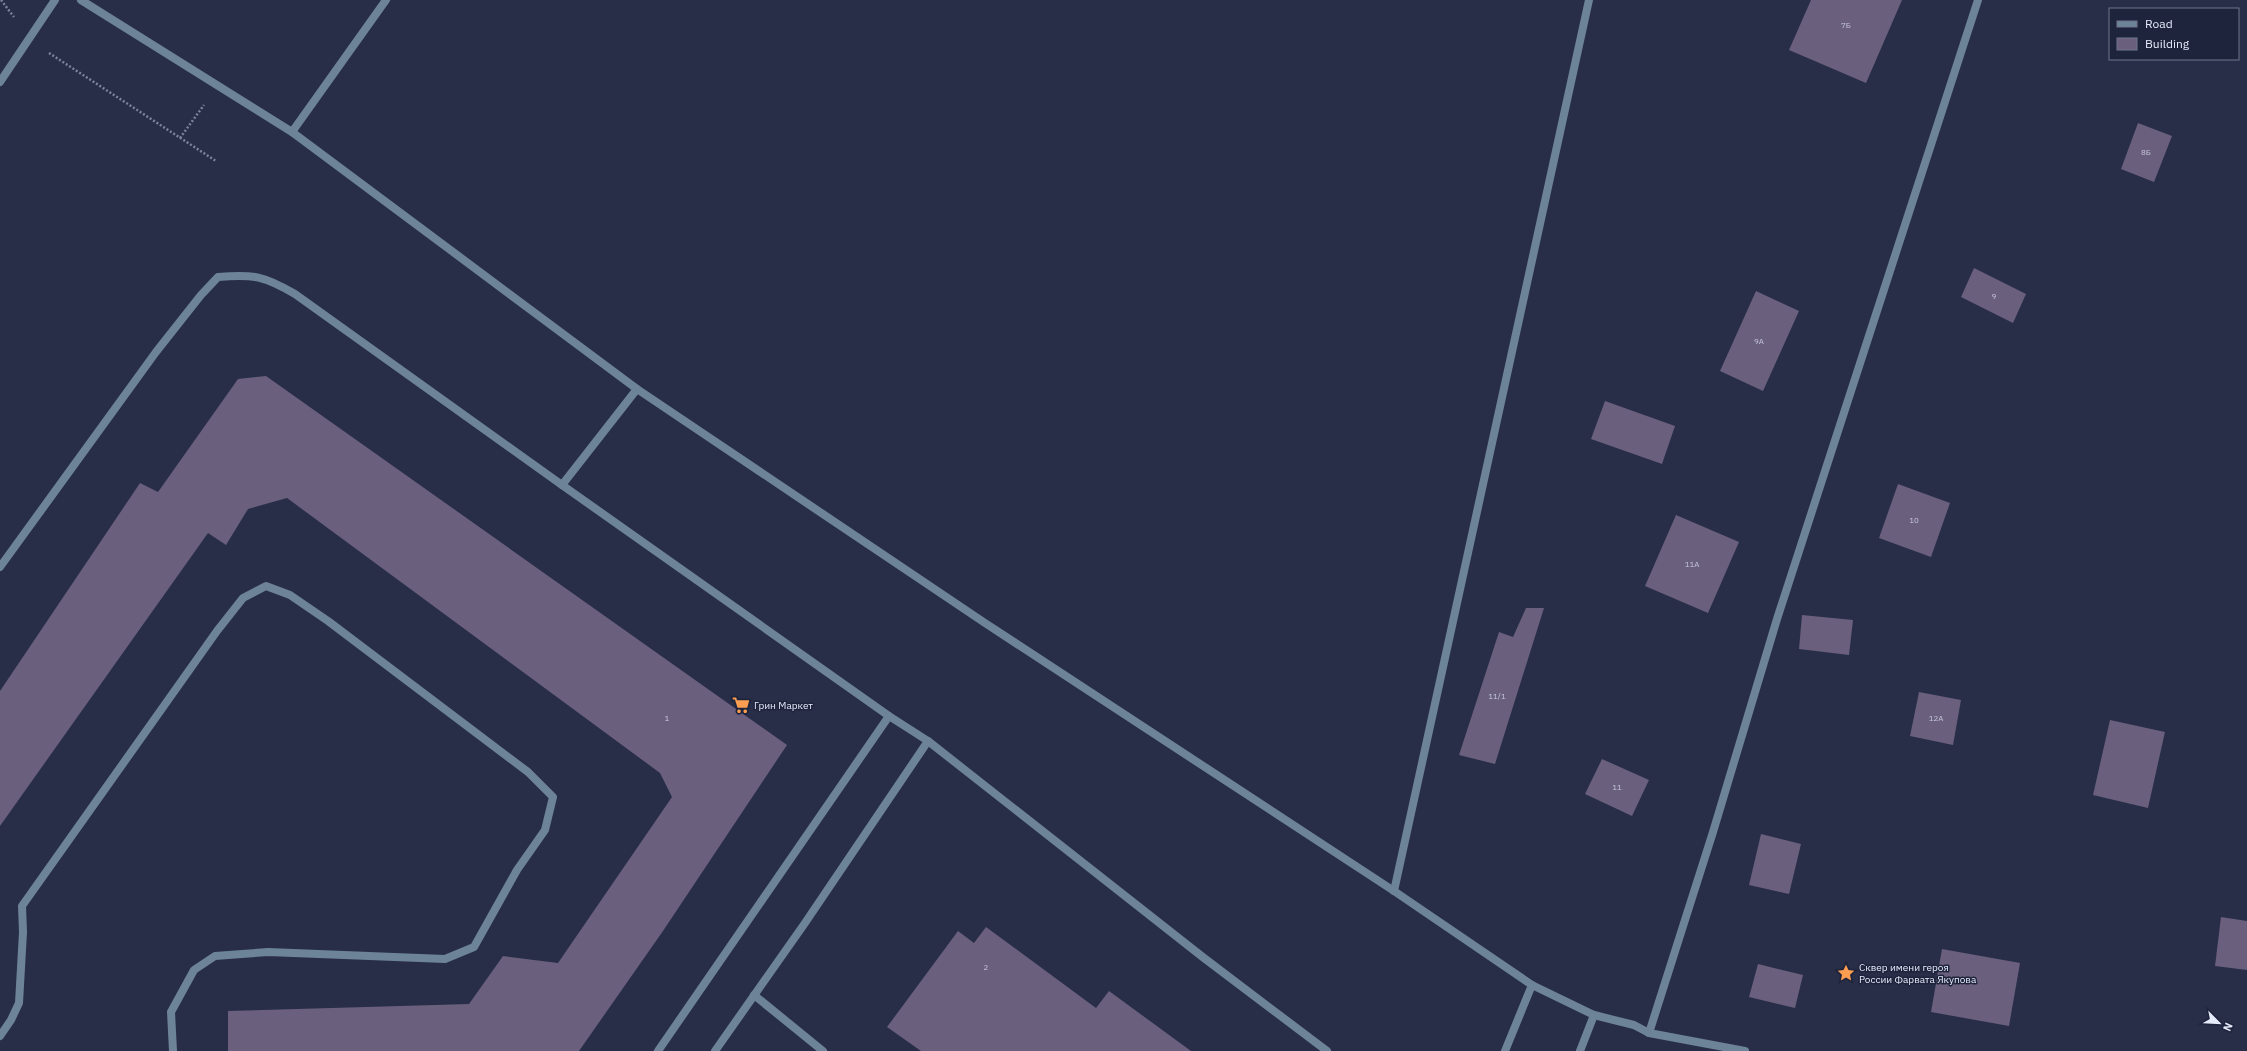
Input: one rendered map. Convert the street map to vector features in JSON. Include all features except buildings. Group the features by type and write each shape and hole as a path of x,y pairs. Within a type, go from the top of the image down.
{"street":[{"path":"0,82 56,0"},
{"path":"81,0 292,132 637,389 991,627 1394,890 1532,985 1594,1015 1634,1025 1649,1033 1745,1051"},
{"path":"292,132 386,0"},
{"path":"1394,890 1589,0"},
{"path":"1649,1033 1713,832 1777,619 1978,0"},
{"path":"0,567 156,352 201,295 218,277 242,275 270,280 295,294 889,716 928,741 1204,958 1328,1051"},
{"path":"562,485 637,389"},
{"path":"0,1036 11,1020 19,1003 23,932 22,906 217,631 243,598 266,586 290,595 328,621 528,772 553,797 545,830 517,870 474,947 445,959 268,952 215,956 194,970 171,1012 173,1051"},
{"path":"658,1051 889,716"},
{"path":"715,1051 928,741"},
{"path":"1505,1051 1532,985"},
{"path":"754,995 823,1051"},
{"path":"1580,1051 1594,1015"}],"path":[{"path":"2,0 29,40 216,162"},
{"path":"180,138 218,86"}],"place":[{"name":"Грин Маркет","path":"741,705"},
{"name":"Сквер имени героя России Фарвата Якупова","path":"1846,973"}]}
